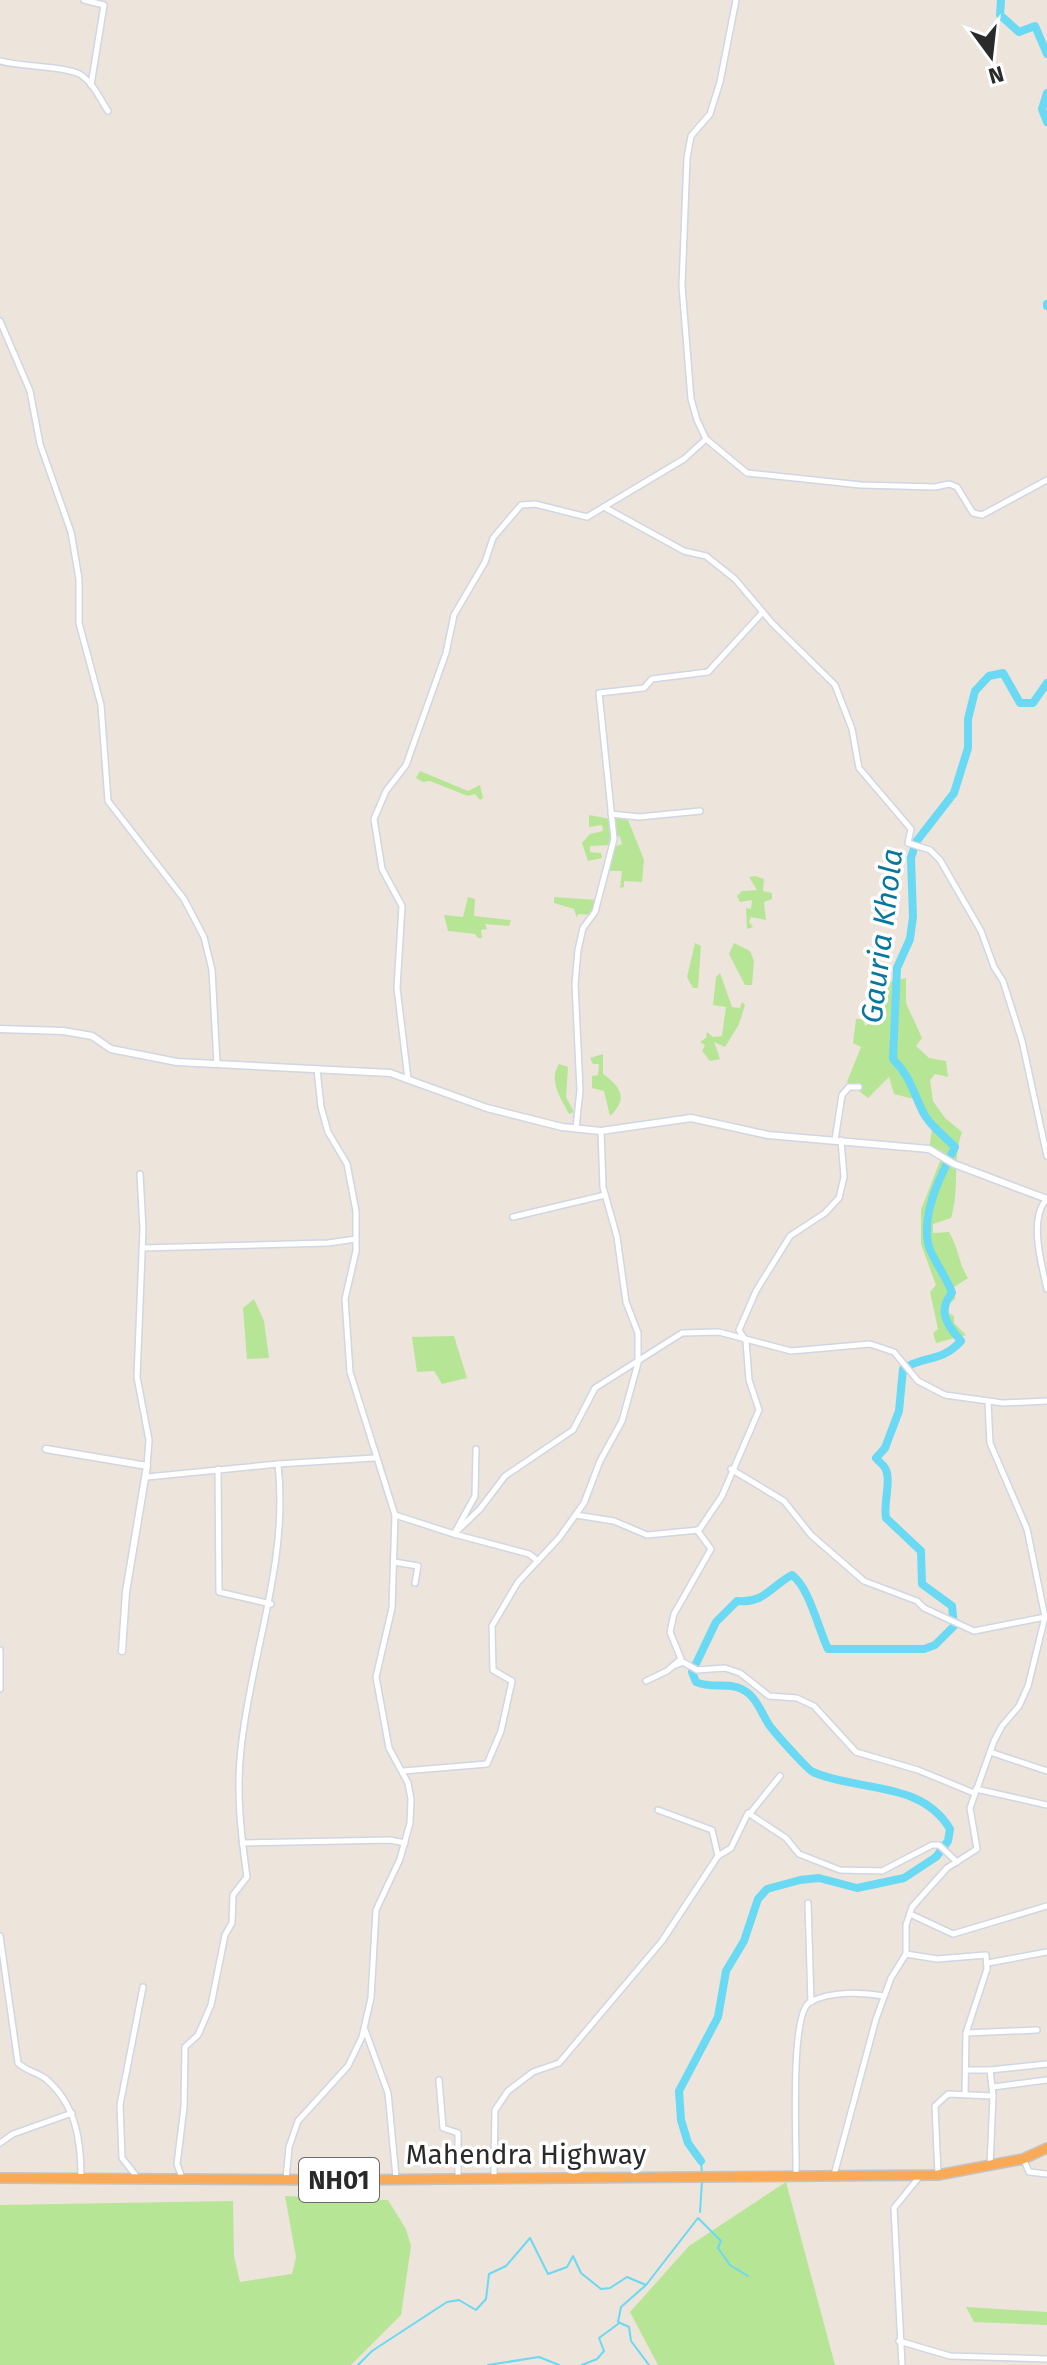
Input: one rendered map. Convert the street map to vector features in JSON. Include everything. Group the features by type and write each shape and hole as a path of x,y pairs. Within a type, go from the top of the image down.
{"highway":[{"name":"Mahendra Highway","path":"0,2178 938,2175 1023,2159 1047,2148"}],"street":[{"path":"84,0 104,5 90,85"},
{"path":"736,0 717,92 710,114 691,136 687,158 682,286 691,399 706,439 747,473 861,485 908,487 949,484 957,487 973,513 982,515 1047,480"},
{"path":"0,61 29,68 75,72 90,85 108,111"},
{"path":"0,321 30,391 40,444 71,532 79,579 79,623 101,705 108,801 184,899 204,937 212,970 217,1064"},
{"path":"408,1079 397,988 402,906 382,869 374,819 386,791 406,765 446,653 454,615 485,562 493,538 521,505 535,504 587,517 684,459 706,439"},
{"path":"604,507 684,551 706,556 735,579 835,685 846,707 859,768 911,829 908,843 930,850 940,860 981,931 994,967 1003,981 1044,1127 1047,1156"},
{"path":"576,1128 580,1090 575,984 578,950 583,928 594,915 614,839 599,693 644,688 652,679 708,672 763,612"},
{"path":"611,814 639,817 700,811"},
{"path":"0,1029 63,1031 92,1036 111,1049 134,1055 217,1064 364,1069 408,1079 518,1117 576,1128 601,1131 691,1118 768,1135 929,1149 954,1164 1047,1199 1040,1209 1039,1227 1047,1289"},
{"path":"286,2179 289,2147 298,2121 348,2066 364,2029 371,1998 376,1910 405,1843 411,1799 403,1771 389,1748 376,1677 392,1608 395,1515 392,1498 374,1458 350,1372 345,1299 356,1239 351,1181 343,1155 328,1132 317,1069"},
{"path":"576,1515 614,1521 647,1535 697,1530 714,1510 759,1410 749,1380 746,1341 739,1330 756,1291 790,1236 825,1213 839,1198 844,1177 838,1140 842,1095 849,1087 859,1087"},
{"path":"403,1771 487,1764 501,1731 512,1681 493,1670 492,1626 518,1582 576,1515 622,1421 638,1363 638,1333 626,1302 617,1237 605,1195 601,1131"},
{"path":"122,1651 126,1592 147,1477 149,1440 137,1377 142,1248 140,1174"},
{"path":"513,1217 559,1209 605,1195"},
{"path":"142,1248 328,1243 356,1239"},
{"path":"454,1534 480,1509 505,1476 573,1430 595,1388 638,1363 666,1340 682,1333 719,1332 791,1351 870,1344 894,1352 903,1359 918,1381 945,1395 988,1402 1047,1401"},
{"path":"834,2175 849,2107 884,1996 906,1954 904,1948 910,1914 919,1895 977,1849 970,1808 975,1791 1002,1726 1019,1706 1039,1651 1045,1617 1027,1529 990,1443 988,1402"},
{"path":"46,1449 147,1466"},
{"path":"454,1534 475,1496 476,1449"},
{"path":"147,1477 374,1458"},
{"path":"182,2178 177,2164 184,2107 185,2047 198,2035 211,2005 225,1935 232,1923 233,1895 247,1877 238,1784 241,1746 271,1604 281,1531 278,1464"},
{"path":"218,1469 219,1592 271,1604"},
{"path":"731,1469 784,1501 811,1535 828,1547 852,1573 917,1601 924,1608 957,1625 974,1631 1045,1617"},
{"path":"395,1515 529,1554 538,1561"},
{"path":"676,1665 681,1652 670,1632 674,1614 711,1549 697,1530"},
{"path":"394,1562 418,1566 415,1583"},
{"path":"0,1650 0,1689"},
{"path":"1039,1651 1047,1650"},
{"path":"646,1681 683,1662 697,1670 725,1668 740,1673 769,1696 797,1698 814,1706 856,1752 975,1791 1047,1805"},
{"path":"990,1752 1047,1771"},
{"path":"494,2176 495,2110 508,2091 533,2072 559,2063 662,1941 718,1856 731,1848 744,1816 751,1813 780,1776"},
{"path":"658,1810 712,1830 718,1856"},
{"path":"751,1813 786,1838 799,1854 840,1870 882,1871 939,1845 957,1862"},
{"path":"242,1843 405,1843"},
{"path":"796,2175 797,2046 802,2015 811,2002 808,1903"},
{"path":"910,1914 953,1934 1047,1906"},
{"path":"0,1936 18,2063 45,2079 72,2113 79,2132 81,2177"},
{"path":"906,1954 937,1959 984,1952 988,1963 966,2033 965,2095"},
{"path":"988,1963 1047,1952"},
{"path":"138,2177 122,2158 120,2105 143,1987"},
{"path":"811,2002 842,1994 884,1996"},
{"path":"364,2029 388,2093 396,2177"},
{"path":"966,2033 1037,2030"},
{"path":"967,2070 1047,2064"},
{"path":"990,2070 993,2087 990,2167"},
{"path":"439,2080 443,2128 458,2133 458,2176"},
{"path":"993,2087 1047,2080"},
{"path":"938,2175 935,2106 948,2094 993,2096"},
{"path":"0,2143 13,2134 72,2113"},
{"path":"1023,2159 1029,2172 1047,2174"},
{"path":"902,2365 894,2208 920,2175"},
{"path":"899,2341 950,2356 1047,2359"}],"green space":[{"path":"420,771 468,791 480,785 483,798 480,800 475,794 468,796 430,781 423,782 416,778"},
{"path":"589,815 610,819 610,845 590,846 590,852 601,853 602,858 588,861 582,843 590,834 603,831 602,825 589,827"},
{"path":"614,818 628,820 644,860 642,882 624,881 624,887 620,888 622,871 610,871 614,847 622,844 620,837 615,835"},
{"path":"749,877 764,879 763,891 772,893 772,899 764,902 766,920 751,917 749,922 753,927 747,929 746,908 751,909 752,900 740,902 737,896 742,891 757,890"},
{"path":"468,897 475,899 474,916 511,920 509,926 485,924 487,929 481,930 482,938 475,934 448,931 444,915 463,917"},
{"path":"554,897 597,900 592,915 578,914 577,918 574,909 554,903"},
{"path":"695,943 701,946 698,988 693,988 687,977"},
{"path":"734,943 750,951 754,961 752,985 745,985 729,954"},
{"path":"720,973 732,1007 740,1008 742,1002 745,1005 739,1024 725,1047 714,1042 720,1059 710,1061 702,1051 705,1045 700,1042 706,1038 707,1032 713,1037 722,1036 726,1007 713,1005 716,977"},
{"path":"906,978 906,1003 922,1038 916,1046 929,1058 946,1061 948,1077 935,1074 930,1080 933,1101 945,1118 962,1132 951,1218 933,1224 933,1233 949,1232 968,1278 954,1287 955,1299 949,1304 947,1312 954,1316 954,1323 966,1335 936,1343 933,1333 938,1329 930,1292 936,1285 921,1244 921,1210 942,1156 929,1149 932,1129 914,1099 894,1094 889,1077 868,1098 847,1082 861,1047 853,1043 856,1019 864,1019 865,1026 879,1017 869,1015 863,1008 873,986"},
{"path":"603,1054 603,1074 615,1084 621,1099 610,1116 604,1091 592,1088 592,1076 598,1075 599,1064 593,1064 590,1058"},
{"path":"559,1064 568,1067 566,1097 574,1112 569,1114 556,1085"},
{"path":"254,1299 264,1321 269,1358 247,1359 243,1308"},
{"path":"454,1336 467,1378 442,1384 434,1371 417,1372 412,1337"},
{"path":"786,2182 835,2365 658,2365 630,2312 689,2246"},
{"path":"285,2196 388,2200 406,2229 411,2246 401,2315 351,2365 0,2365 0,2205 233,2201 234,2256 240,2282 292,2274 296,2257"},
{"path":"966,2307 1047,2312 1047,2325 974,2322"}],"waterway":[{"name":"Gauria Khola","path":"1001,0 1000,15 1019,32 1035,26 1047,54"},
{"name":"Gauria Khola","path":"1047,93 1042,109 1047,122"},
{"name":"Gauria Khola","path":"701,2161 688,2143 681,2120 679,2091 718,2017 726,1971 744,1941 758,1899 767,1889 800,1880 819,1878 857,1888 904,1878 936,1857 948,1841 950,1829 938,1813 923,1802 813,1772 775,1733 748,1693 736,1687 696,1682 692,1672 716,1622 737,1601 761,1597 792,1575 808,1598 828,1649 924,1649 935,1645 954,1626 952,1606 922,1584 921,1551 886,1518 887,1473 876,1458 885,1448 899,1411 903,1369 946,1353 961,1341 946,1318 945,1306 952,1293 929,1248 927,1231 930,1206 955,1147 927,1119 907,1076 893,1059 897,968 910,939 913,917 911,858 916,842 954,793 968,748 968,719 975,691 989,676 1003,673 1020,703 1033,703 1047,683"},
{"path":"701,2161 702,2174"},
{"path":"700,2212 702,2181"},
{"path":"358,2365 372,2351 447,2302 459,2300 476,2310 486,2299 489,2274 506,2266 530,2238 548,2274 567,2267 573,2256 581,2273 601,2289 610,2288 627,2277 646,2285 698,2218 721,2241 718,2248 730,2265 748,2276"},
{"path":"646,2285 621,2307 618,2322 629,2327 631,2341 649,2365"},
{"path":"582,2365 597,2359 604,2351 599,2338 618,2324"},
{"path":"488,2365 539,2357 559,2365"}]}
